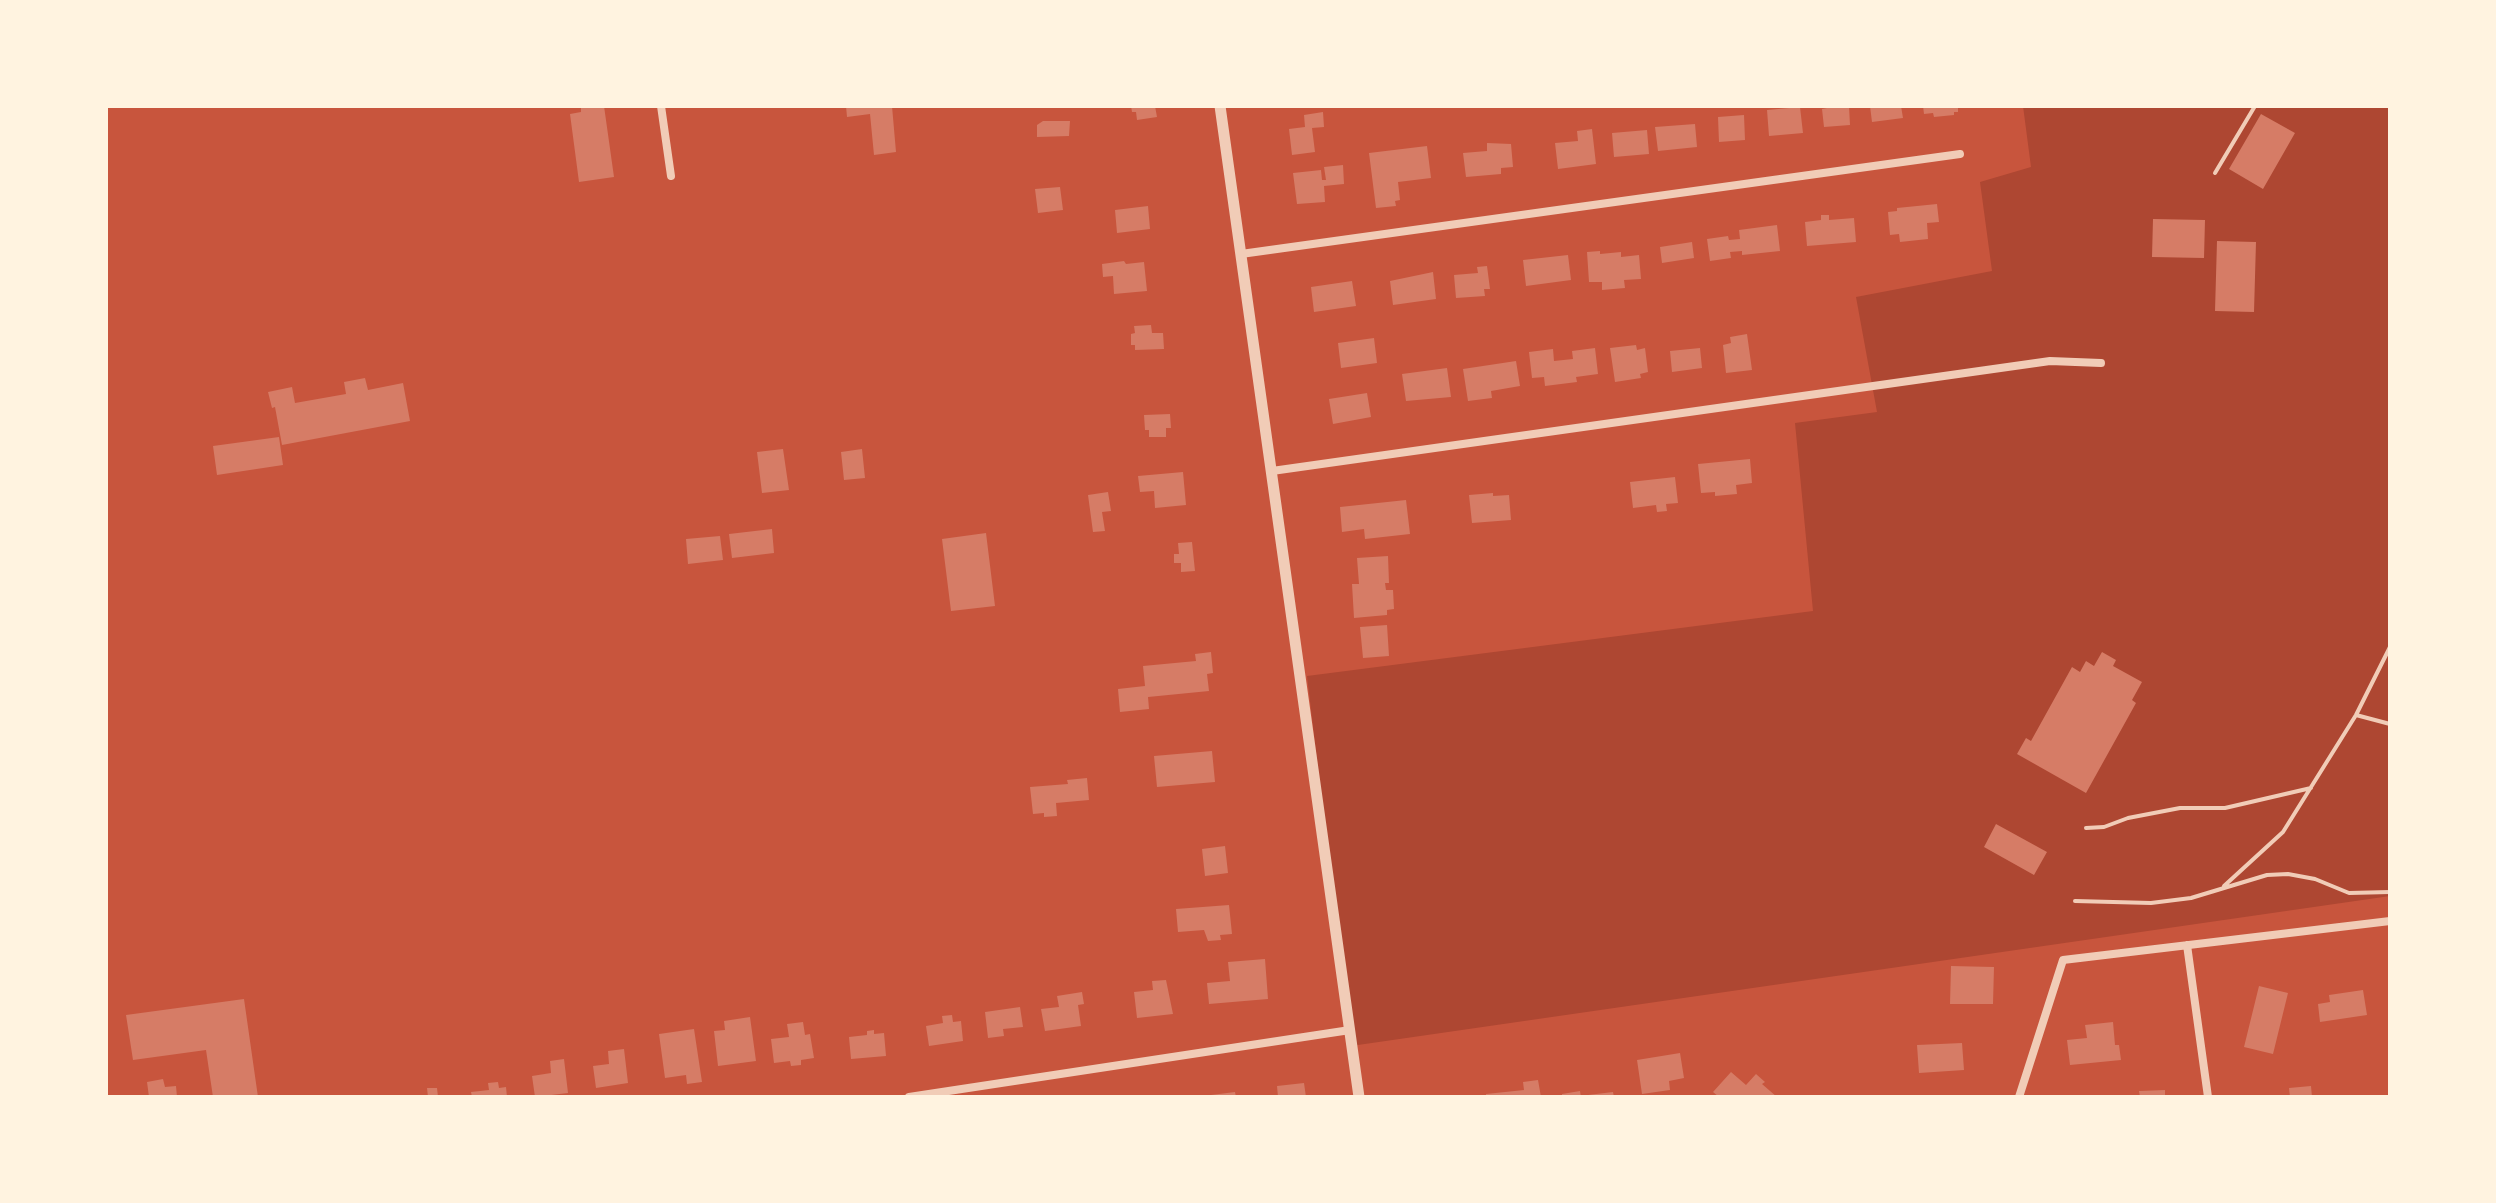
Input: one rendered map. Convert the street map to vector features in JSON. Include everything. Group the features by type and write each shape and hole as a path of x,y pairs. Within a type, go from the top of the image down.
{"street":[{"path":"661,106 671,176"},
{"path":"1220,106 1359,1097"},
{"path":"1241,254 1960,154"},
{"path":"1272,471 2050,361 2101,363"},
{"path":"2019,1097 2063,960 2390,921"},
{"path":"2187,945 2208,1097"},
{"path":"909,1097 1350,1030"}],"lane":[{"path":"2215,173 2255,106"},
{"path":"2222,887 2283,832 2356,715 2390,647"},
{"path":"2356,715 2390,724"},
{"path":"2086,828 2104,827 2128,818 2180,808 2225,808 2312,788"},
{"path":"2075,901 2151,903 2191,898 2267,875 2288,874 2315,879 2349,893 2390,892"}],"shaded area":[{"path":"2023,106 2390,106 2390,896 1351,1046 1307,676 1813,611 1795,423 1877,412 1856,297 1992,271 1980,182 2031,167"}],"building":[{"path":"581,106 604,106 614,177 579,182 570,114 581,112"},
{"path":"846,106 892,106 896,152 874,155 870,114 847,117"},
{"path":"1131,106 1155,106 1157,117 1137,120"},
{"path":"1849,106 1850,125 1824,127 1822,109"},
{"path":"1870,106 1901,106 1903,118 1872,122"},
{"path":"1923,106 1958,106 1958,112 1934,117 1933,113 1924,114"},
{"path":"1800,107 1803,133 1769,136 1767,110"},
{"path":"1323,112 1324,127 1312,128 1315,152 1292,155 1289,129 1305,127 1304,115"},
{"path":"2261,114 2295,133 2263,189 2229,169"},
{"path":"1744,115 1745,140 1719,142 1718,117"},
{"path":"1043,121 1070,121 1069,136 1037,137 1037,125"},
{"path":"1695,124 1697,147 1658,151 1655,127"},
{"path":"1592,129 1596,164 1558,169 1555,143 1578,141 1577,131"},
{"path":"1647,130 1649,154 1614,157 1612,133"},
{"path":"1487,143 1511,144 1513,167 1501,168 1501,174 1466,177 1463,153 1487,151"},
{"path":"1427,146 1431,178 1398,182 1400,200 1395,201 1396,206 1376,208 1369,153"},
{"path":"1343,165 1344,184 1324,186 1325,202 1297,204 1293,173 1321,170 1322,180 1326,180 1324,167"},
{"path":"1060,187 1063,210 1038,213 1035,189"},
{"path":"1937,204 1939,222 1927,223 1928,239 1900,242 1899,234 1890,235 1888,212 1897,211 1897,208"},
{"path":"1148,206 1150,229 1117,233 1115,210"},
{"path":"1821,215 1829,215 1829,220 1854,218 1856,242 1807,246 1805,222 1821,220"},
{"path":"2153,219 2205,220 2204,258 2152,257"},
{"path":"1777,225 1780,251 1742,255 1742,251 1730,252 1731,258 1710,261 1707,239 1728,236 1729,240 1740,239 1739,230"},
{"path":"2217,241 2256,242 2254,312 2215,311"},
{"path":"1692,242 1694,258 1662,263 1660,247"},
{"path":"1600,251 1600,254 1621,252 1621,257 1639,255 1641,279 1624,280 1625,288 1602,290 1602,282 1589,282 1587,252"},
{"path":"1568,255 1571,280 1526,286 1523,260"},
{"path":"1124,261 1126,264 1144,262 1147,291 1114,294 1113,276 1103,277 1102,264"},
{"path":"1487,266 1490,289 1484,289 1485,296 1456,298 1454,275 1478,273 1477,267"},
{"path":"1433,272 1436,299 1393,305 1390,281"},
{"path":"1352,281 1356,306 1314,312 1311,287"},
{"path":"1151,325 1152,333 1163,333 1164,349 1135,350 1135,345 1131,345 1134,326"},
{"path":"1747,334 1752,370 1726,373 1723,345 1731,343 1730,337"},
{"path":"1374,338 1377,363 1341,368 1338,343"},
{"path":"1636,345 1637,350 1645,348 1648,372 1640,374 1641,378 1615,382 1610,348"},
{"path":"1595,348 1598,374 1576,377 1577,382 1545,386 1544,377 1532,378 1529,352 1553,349 1554,361 1573,359 1572,351"},
{"path":"1700,348 1702,368 1672,372 1670,351"},
{"path":"1516,361 1520,386 1491,391 1492,398 1468,401 1463,369"},
{"path":"1447,368 1451,397 1406,401 1402,374"},
{"path":"365,378 368,390 403,383 410,421 282,445 275,407 272,408 268,392 292,387 295,403 346,394 344,382"},
{"path":"1367,393 1371,417 1333,424 1329,399"},
{"path":"1170,414 1171,428 1166,428 1166,437 1149,437 1144,415"},
{"path":"279,437 283,465 217,475 213,446"},
{"path":"783,449 789,490 762,493 757,452"},
{"path":"862,449 865,478 844,480 841,452"},
{"path":"1750,459 1752,483 1736,485 1737,494 1715,496 1715,492 1701,493 1698,464"},
{"path":"1183,472 1186,505 1155,508 1154,491 1140,492 1138,476"},
{"path":"1675,477 1678,503 1666,504 1667,511 1657,512 1656,505 1633,508 1630,482"},
{"path":"1108,492 1111,511 1102,512 1105,531 1093,532 1088,495"},
{"path":"1493,493 1493,496 1509,495 1511,520 1472,523 1469,495"},
{"path":"1406,500 1410,534 1365,539 1364,529 1342,532 1340,507"},
{"path":"772,529 774,553 732,558 729,534"},
{"path":"986,533 995,606 951,611 942,539"},
{"path":"720,536 723,560 688,564 686,539"},
{"path":"1192,542 1195,571 1181,572 1181,563 1174,563 1174,554 1179,554 1178,543"},
{"path":"1388,556 1389,583 1385,583 1386,590 1393,590 1394,609 1387,610 1387,615 1354,618 1352,584 1359,584 1357,558"},
{"path":"1387,625 1389,656 1363,658 1360,627"},
{"path":"1211,652 1213,673 1207,674 1209,691 1148,697 1149,709 1120,712 1118,689 1145,686 1143,666 1196,661 1195,654"},
{"path":"2102,652 2116,660 2113,666 2142,682 2132,700 2136,703 2086,793 2017,754 2026,738 2031,741 2072,667 2080,672 2086,661 2094,666"},
{"path":"1212,751 1215,782 1157,787 1154,756"},
{"path":"1087,778 1089,800 1056,803 1057,816 1033,814 1030,787 1068,784 1067,780"},
{"path":"1996,824 2047,852 2034,875 1984,847"},
{"path":"1225,846 1228,873 1205,876 1202,849"},
{"path":"1229,905 1232,934 1220,935 1221,940 1208,941 1204,930 1178,932 1176,909"},
{"path":"1265,959 1268,999 1209,1004 1207,983 1230,981 1228,962"},
{"path":"1951,966 1994,967 1993,1004 1950,1004"},
{"path":"1166,980 1173,1014 1137,1018 1134,992 1153,990 1152,981"},
{"path":"2259,986 2288,993 2273,1054 2244,1047"},
{"path":"2363,990 2367,1015 2320,1022 2318,1004 2330,1002 2329,995"},
{"path":"1082,992 1084,1004 1078,1005 1081,1026 1045,1031 1041,1009 1059,1007 1057,996"},
{"path":"244,999 258,1097 213,1097 206,1050 133,1060 126,1015"},
{"path":"1020,1007 1023,1027 1003,1029 1004,1036 988,1038 985,1012"},
{"path":"952,1015 953,1022 961,1021 963,1041 929,1046 926,1026 943,1023 942,1016"},
{"path":"750,1017 756,1061 718,1066 714,1031 725,1030 724,1021"},
{"path":"803,1022 805,1035 810,1034 814,1058 801,1060 801,1065 791,1066 790,1061 774,1063 771,1039 789,1037 787,1024"},
{"path":"2113,1022 2115,1045 2119,1045 2121,1060 2070,1065 2067,1040 2087,1038 2085,1025"},
{"path":"694,1029 702,1082 687,1084 686,1075 665,1078 659,1034"},
{"path":"874,1030 874,1034 884,1033 886,1056 851,1059 849,1037 867,1035 867,1031"},
{"path":"1962,1043 1964,1070 1919,1073 1917,1045"},
{"path":"624,1049 628,1083 596,1088 593,1066 609,1064 608,1051"},
{"path":"1680,1053 1684,1078 1669,1081 1670,1090 1642,1094 1637,1060"},
{"path":"564,1059 568,1093 535,1097 532,1076 551,1073 550,1061"},
{"path":"1731,1072 1746,1085 1756,1074 1777,1097 1719,1097 1713,1092"},
{"path":"163,1079 165,1087 176,1086 177,1097 149,1097 147,1082"},
{"path":"1538,1080 1541,1097 1486,1097 1486,1094 1524,1090 1523,1082"},
{"path":"498,1082 499,1088 506,1087 507,1097 472,1097 471,1092 489,1090 488,1083"},
{"path":"1304,1083 1306,1097 1278,1097 1277,1086"},
{"path":"2311,1086 2312,1097 2290,1097 2289,1088"},
{"path":"427,1088 437,1088 438,1097 428,1097"},
{"path":"2165,1090 2165,1097 2140,1097 2139,1091"},
{"path":"1580,1091 1581,1097 1562,1097 1562,1094"},
{"path":"1235,1092 1236,1097 1211,1097 1211,1095"},
{"path":"1613,1092 1614,1097 1588,1097 1588,1095"}]}
